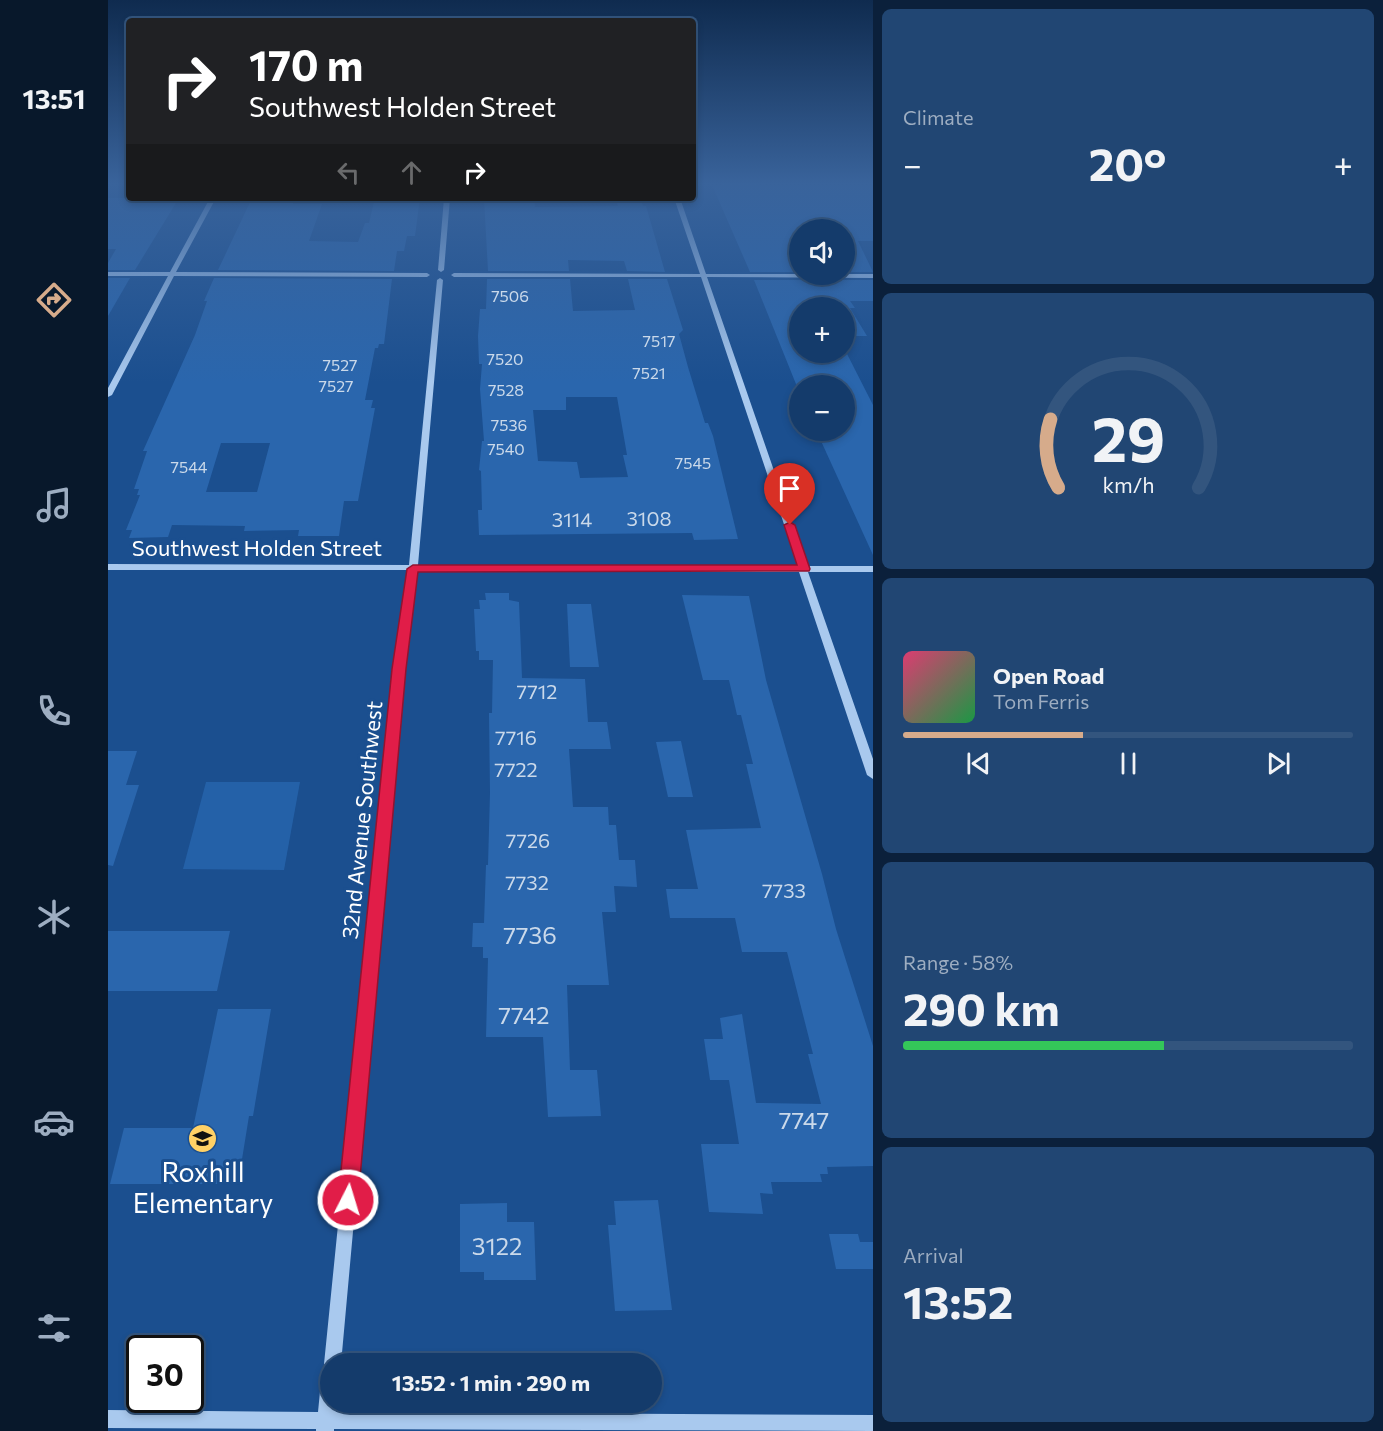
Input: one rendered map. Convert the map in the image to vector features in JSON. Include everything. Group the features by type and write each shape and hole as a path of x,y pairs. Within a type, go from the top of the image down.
{"street":[{"path":"108,395 187,249"},
{"name":"32nd Avenue Southwest","path":"333,1353 399,669 413,569 443,249"},
{"path":"695,249 873,774"},
{"path":"108,274 427,275 430,279 441,275 450,279 454,275 873,276"},
{"name":"Southwest Holden Street","path":"108,567 873,569"},
{"path":"108,1419 326,1426 873,1424"}],"shaded area":[{"path":"206,782 300,782 284,870 183,869"}],"building":[{"path":"108,249 148,249 135,270 108,270 108,263 116,249"},
{"path":"228,249 404,249 404,251 397,251 394,271 218,270"},
{"path":"487,249 658,249 665,272 627,271 624,261 568,260 569,271 488,271"},
{"path":"740,249 789,249 789,272 750,272"},
{"path":"855,249 862,249 873,272 855,272"},
{"path":"108,278 130,278 108,316"},
{"path":"214,278 392,279 384,344 379,344 378,348 375,348 365,400 373,400 371,408 375,408 358,501 344,501 339,536 298,536 299,530 244,531 245,526 172,525 168,537 129,538 132,530 126,530 140,495 137,495 139,489 134,489 147,451 143,451 195,335 207,301 204,301","holes":["221,443 270,443 257,492 206,492"]},
{"path":"487,279 570,279 573,311 635,310 628,279 667,279 683,330 679,334 688,367 705,423 708,423 713,436 738,539 694,540 692,533 479,535 478,510 482,510 481,471 479,470 482,441 484,441 480,389 482,364 479,364 478,336 480,309 486,309","holes":["566,397 617,397 627,455 623,455 628,477 580,478 577,462 538,461 533,410 566,410"]},
{"path":"754,280 789,280 789,285 855,285 855,280 873,280 873,301 855,301 855,297 789,297 789,363 852,363 873,405 873,555 821,441 855,441 855,375 792,375"},
{"path":"855,316 867,336 855,336"},
{"path":"485,593 509,593 509,600 519,602 522,678 585,679 588,722 607,722 611,749 569,749 573,807 608,807 609,825 616,825 619,860 635,860 637,887 614,886 616,912 602,912 609,985 567,985 570,1070 597,1070 601,1116 548,1117 543,1037 486,1037 488,958 483,958 483,947 472,947 473,923 484,923 486,865 488,865 489,713 492,713 493,660 479,660 479,651 476,651 474,609 480,609 479,600 486,600"},
{"path":"682,595 749,596 766,680 836,929 873,1046 873,1166 827,1167 828,1174 820,1174 822,1182 771,1182 773,1194 760,1193 763,1214 709,1212 701,1144 739,1144 729,1080 710,1080 704,1039 723,1039 720,1018 742,1014 756,1103 821,1104 808,1054 813,1054 787,952 742,952 735,918 670,918 666,889 698,889 686,830 761,828 746,764 753,764 741,715 737,715 729,680 703,680"},
{"path":"567,604 591,604 599,667 570,667"},
{"path":"681,741 693,797 668,797 656,742"},
{"path":"108,751 137,751 126,785 139,785 113,866 108,865"},
{"path":"108,931 230,931 217,991 108,991"},
{"path":"218,1009 271,1009 253,1116 249,1116 238,1184 110,1184 124,1128 193,1128"},
{"path":"658,1200 672,1310 615,1311 608,1225 616,1225 614,1201"},
{"path":"507,1203 507,1222 534,1222 536,1280 484,1280 484,1272 460,1272 460,1204"},
{"path":"829,1234 858,1234 860,1242 873,1242 873,1269 836,1269"}],"place":[{"name":"Roxhill Elementary","path":"203,1138"}],"route":[{"path":"348,1200 399,669 413,569 804,569 790,525"}]}
